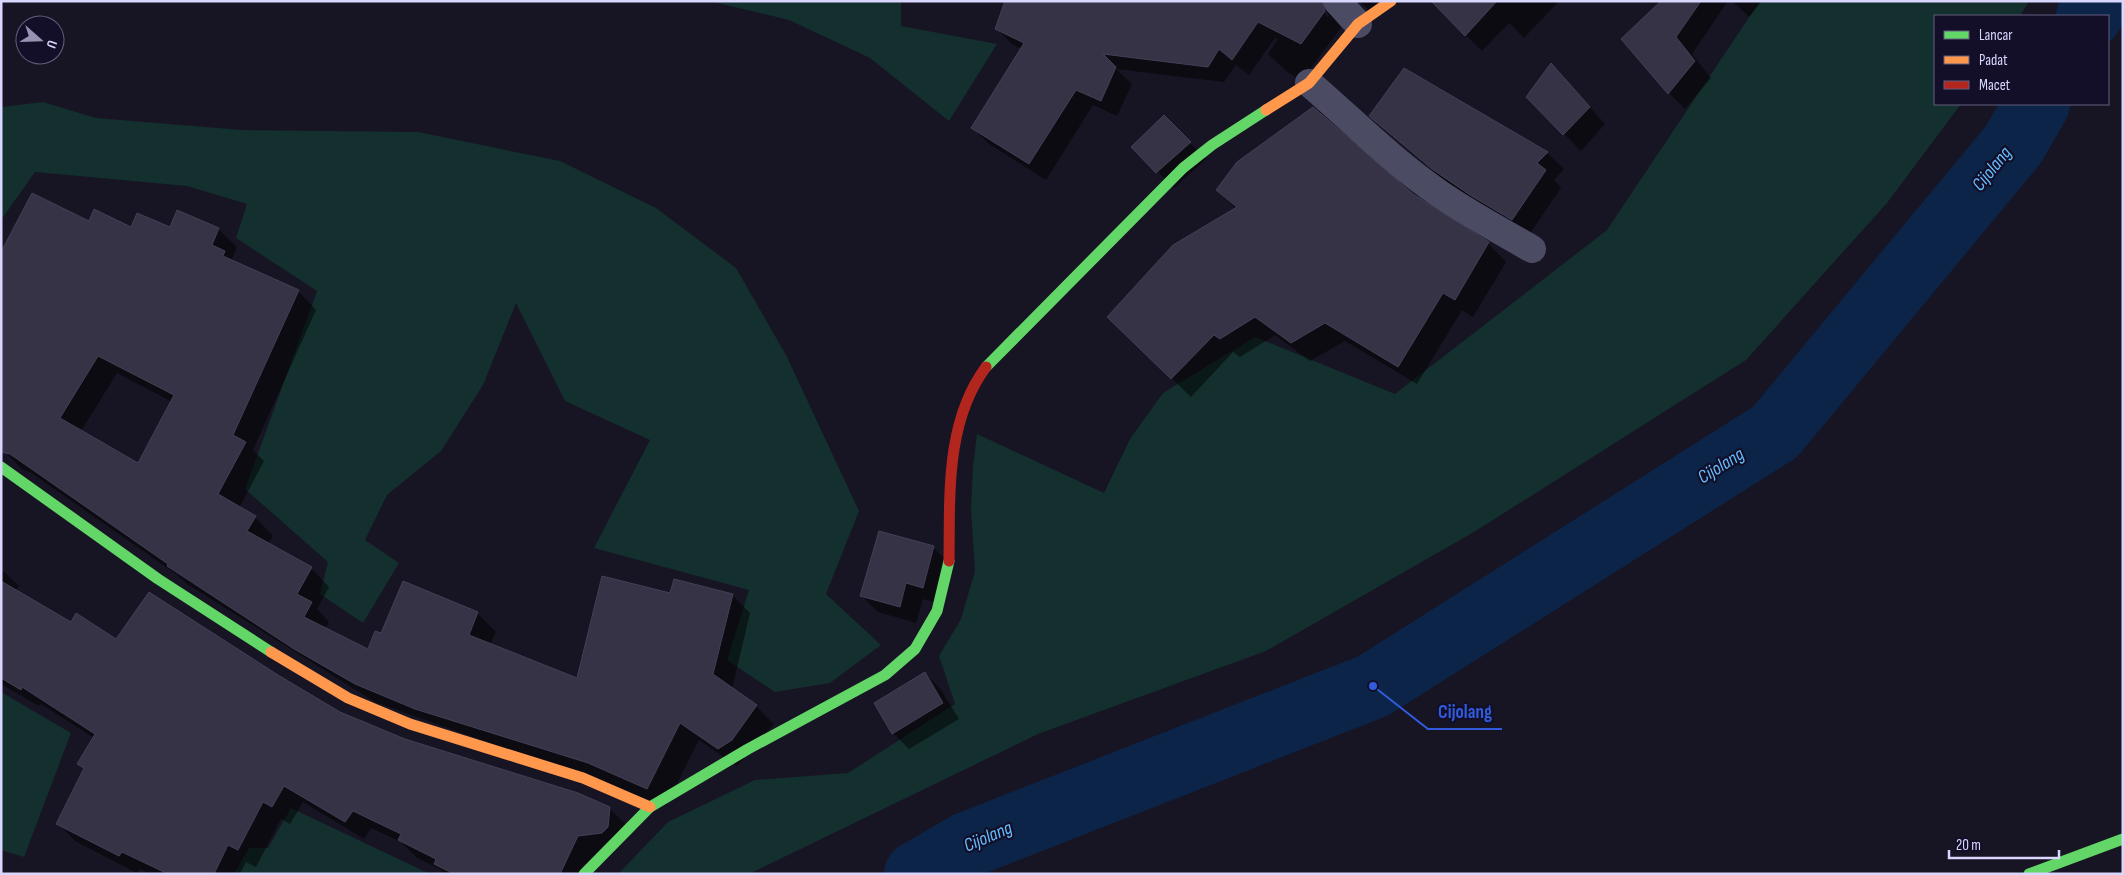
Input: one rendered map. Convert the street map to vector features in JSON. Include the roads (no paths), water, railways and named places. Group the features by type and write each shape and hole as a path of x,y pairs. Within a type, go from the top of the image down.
{"street":[{"path":"1337,1 1358,24"},
{"path":"584,874 650,807 748,749 885,675 915,649 937,611 949,567 953,453 961,415 974,383 992,359 1183,168 1212,145 1309,83 1358,24 1391,1"},
{"path":"1309,83 1412,173 1439,194 1473,216 1532,249"},
{"path":"1,467 158,579 286,662 348,698 410,724 583,778 650,807"},
{"path":"2029,874 2123,839"}],"waterway":[{"name":"Cijolang","path":"2090,15 2098,1"},
{"name":"Cijolang","path":"917,874 967,845 1373,686 1775,432 2013,145 2036,105"}],"place":[{"name":"Cijolang","path":"1373,686"}]}
